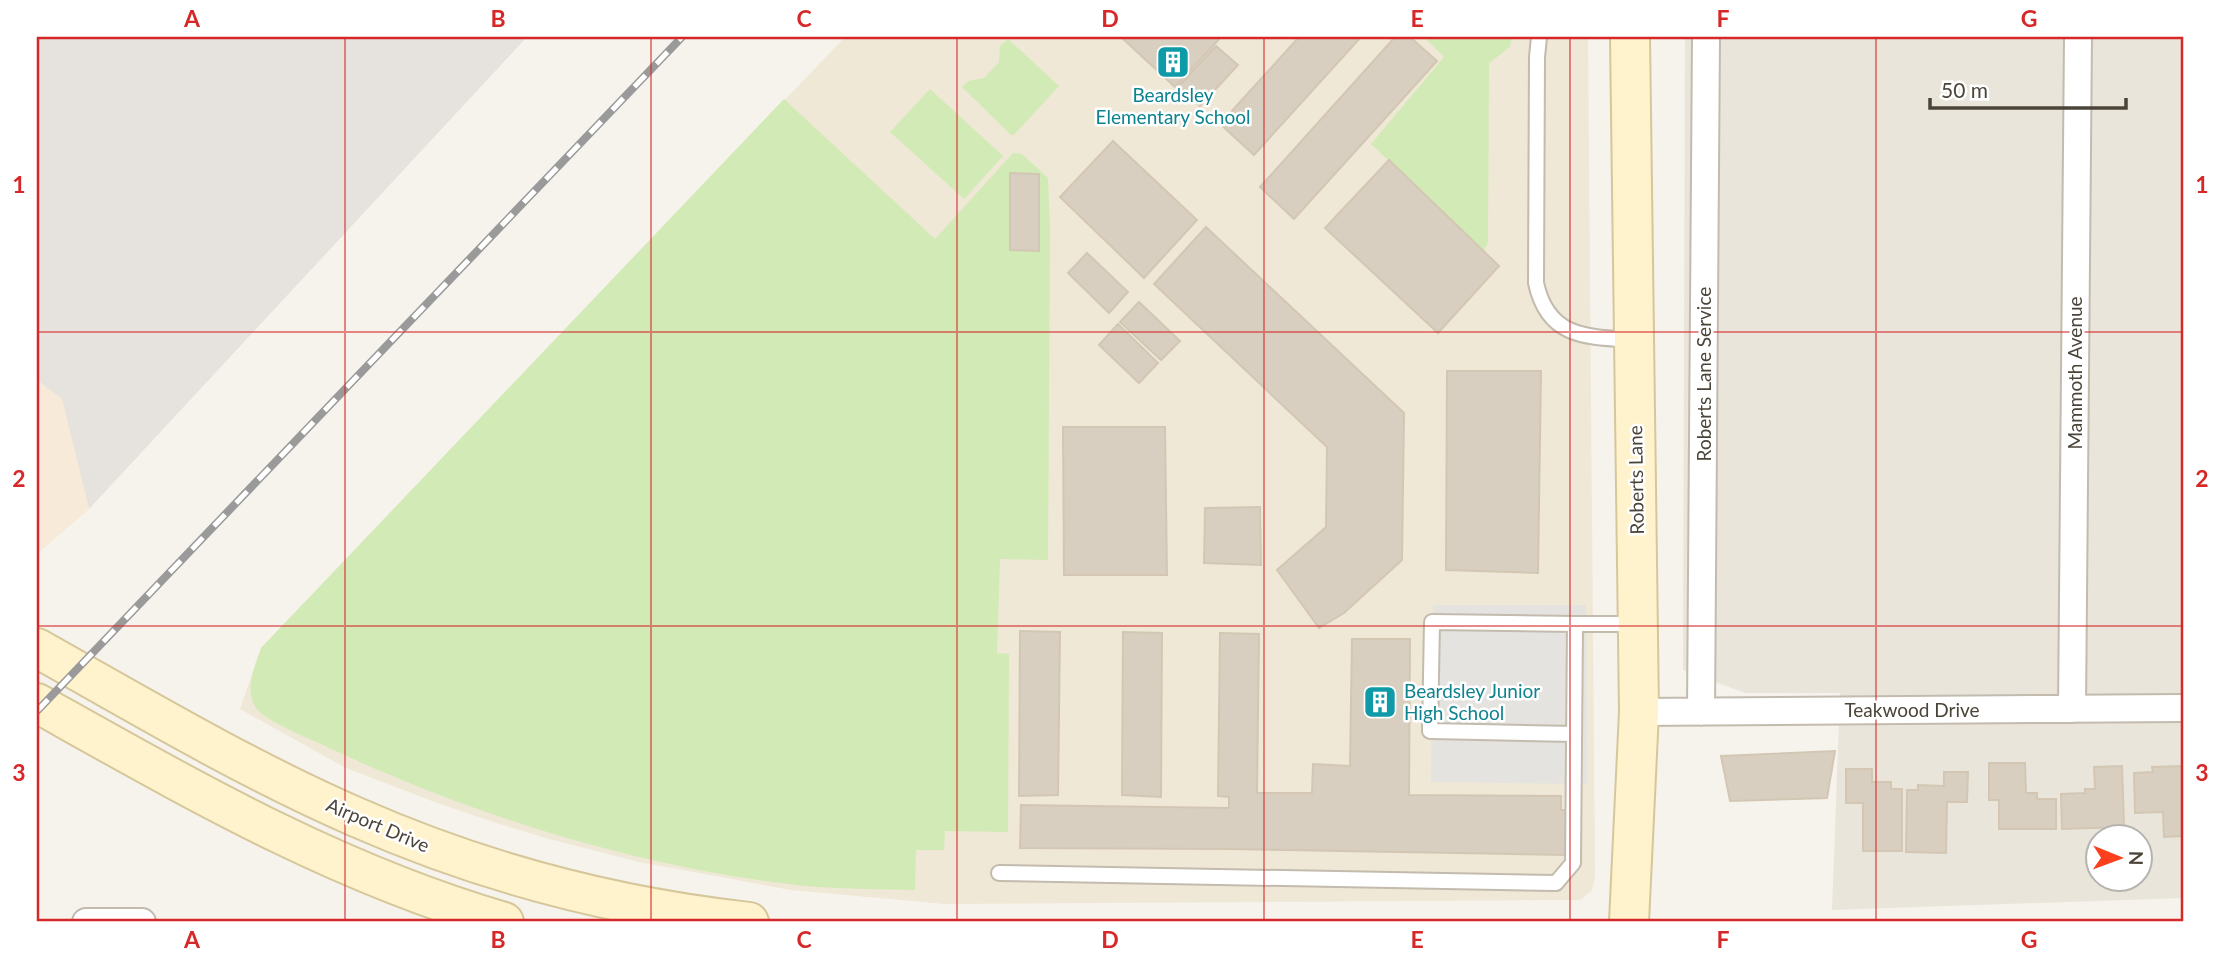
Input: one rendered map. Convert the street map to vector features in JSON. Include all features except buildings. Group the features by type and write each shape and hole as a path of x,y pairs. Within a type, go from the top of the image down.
{"main road":[{"name":"Roberts Lane","path":"1629,922 1639,712 1630,37"},
{"name":"Airport Drive","path":"37,648 268,775 395,834 511,874 590,895 681,914 749,922"},
{"path":"37,703 228,809 312,851 393,886 504,922"}],"street":[{"name":"Roberts Lane Service","path":"1701,712 1706,37"},
{"name":"Mammoth Avenue","path":"2072,709 2078,37"},
{"name":"Teakwood Drive","path":"1639,712 2184,708"},
{"path":"86,922 142,922"}],"lane":[{"path":"1539,37 1536,283 1539,296 1553,320 1579,335 1634,340"},
{"path":"1574,734 1430,731 1432,622 1638,624"},
{"path":"999,873 1556,883 1573,863 1575,624"}],"shaded area":[{"path":"37,37 527,37 89,509 62,399 37,380"},
{"path":"845,37 1588,37 1595,877 1592,890 1581,900 944,904 791,890 639,862 490,821 346,768 240,709 261,648"},
{"path":"1685,37 2184,37 2184,898 1832,910 1840,693 1745,693 1683,670"},
{"path":"37,380 62,399 89,509 37,554"},
{"path":"1433,605 1586,605 1587,784 1431,782"}],"green space":[{"path":"1424,37 1512,37 1510,47 1489,63 1488,242 1484,251 1371,144 1444,57"},
{"path":"1008,39 1059,86 1014,135 962,87 968,81 984,78 999,62 1000,46"},
{"path":"930,89 1003,156 964,199 890,132"},
{"path":"784,99 935,239 1013,153 1022,154 1048,178 1048,560 1000,559 997,653 1009,654 1008,832 945,831 944,850 916,850 915,890 819,887 758,880 634,856 510,820 392,776 294,732 257,709 251,687 253,670 261,648"}],"railway":[{"path":"37,711 682,37"}],"place":[{"name":"Beardsley Elementary School","path":"1173,62"},
{"name":"Beardsley Junior High School","path":"1380,702"}]}
